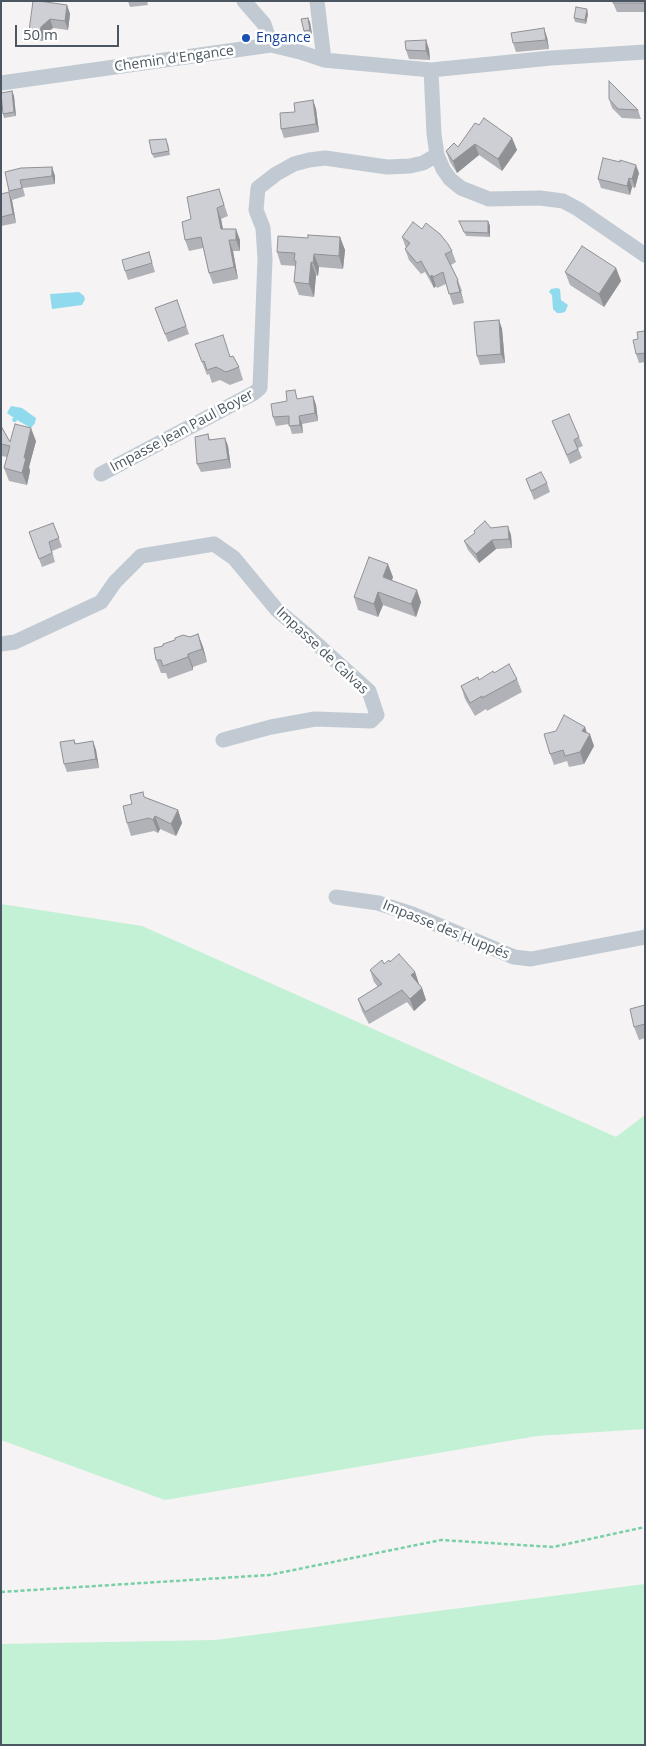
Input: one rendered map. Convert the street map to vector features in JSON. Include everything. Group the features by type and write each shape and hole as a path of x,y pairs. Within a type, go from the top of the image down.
{"street":[{"path":"244,1 264,24 272,45"},
{"path":"317,1 324,60"},
{"name":"Chemin d'Engance","path":"1,83 272,45 324,60 431,70 551,58 645,52"},
{"path":"431,70 437,156 450,179 461,188 488,199 540,198 563,201 578,209 645,255"},
{"name":"Impasse Jean Paul Boyer","path":"101,474 254,394 260,388 265,259 263,228 256,210 258,188 276,174 294,164 309,160 324,158 387,168 423,163 437,156"},
{"name":"Impasse de Calvas","path":"1,644 15,642 101,602 115,582 141,556 214,544 234,558 277,610 369,692 377,714 371,721 315,719 271,727 223,740"},
{"name":"Impasse des Huppés","path":"336,896 378,903 412,914 514,957 531,959 645,937"}],"path":[{"path":"1,1592 268,1575 440,1540 553,1547 645,1527"}],"green space":[{"path":"1,904 142,926 616,1137 645,1115 645,1429 537,1436 165,1500 1,1440"},
{"path":"645,1584 645,1745 1,1745 1,1644 215,1640"}],"water":[{"path":"551,289 560,289 561,300 568,305 565,312 561,313 557,313 553,309 552,295 549,292"},
{"path":"79,292 85,299 82,305 52,309 50,294"},
{"path":"11,406 22,408 36,418 31,428 17,420 13,422 12,419 14,418 7,413"}],"building":[{"path":"33,1 67,5 65,21 50,19 41,27 40,33 29,31"},
{"path":"613,1 645,1 645,3 613,3"},
{"path":"576,7 587,9 585,20 574,18"},
{"path":"308,18 310,30 304,31 301,19"},
{"path":"544,28 546,40 513,43 511,33"},
{"path":"426,40 426,51 406,50 405,41"},
{"path":"609,81 638,110 618,109 609,99"},
{"path":"12,91 14,112 3,114 1,93"},
{"path":"313,100 316,124 281,129 280,113 295,112 294,103"},
{"path":"484,118 512,138 498,159 475,144 453,161 446,151 454,143 458,147 475,123 479,125"},
{"path":"166,139 169,151 152,154 149,140"},
{"path":"603,158 620,162 620,160 636,165 632,179 629,178 627,186 598,179"},
{"path":"52,167 52,176 20,180 22,188 9,191 5,172 21,168"},
{"path":"219,189 224,205 217,208 221,229 236,229 236,240 229,240 234,267 209,273 201,237 185,240 182,222 191,219 187,197"},
{"path":"9,192 13,214 1,217 1,194"},
{"path":"459,221 488,221 488,233 464,232"},
{"path":"413,222 422,229 426,223 440,234 448,244 452,251 445,254 458,280 460,292 449,294 443,272 430,277 421,261 417,263 405,249 410,243 402,237"},
{"path":"308,235 340,237 339,256 314,254 313,263 311,262 309,284 294,282 295,253 277,252 278,236 308,238"},
{"path":"582,246 616,268 599,294 565,272"},
{"path":"149,252 152,263 125,271 122,260"},
{"path":"177,300 186,326 165,334 155,308"},
{"path":"499,320 501,354 477,356 474,322"},
{"path":"645,331 645,353 636,354 633,340 638,339 637,332"},
{"path":"223,335 230,357 233,356 239,367 226,372 216,367 207,370 195,344"},
{"path":"295,390 297,399 313,396 315,413 299,416 300,425 289,426 289,416 273,417 271,404 287,401 286,391"},
{"path":"569,414 579,437 574,440 578,449 567,455 552,421"},
{"path":"15,424 31,428 22,473 4,468 10,446 1,444 1,426 10,442"},
{"path":"208,434 209,440 225,438 228,459 197,464 195,437"},
{"path":"541,472 547,483 531,491 526,479"},
{"path":"485,521 491,528 508,526 509,539 492,540 476,554 464,541 475,533 474,531"},
{"path":"53,523 59,538 49,542 52,553 39,559 29,532"},
{"path":"369,557 388,564 383,577 417,590 411,604 378,592 374,604 354,597"},
{"path":"198,634 202,649 188,654 188,657 163,666 161,660 156,660 154,648 163,646 163,644 183,635 190,637"},
{"path":"509,664 517,679 470,703 461,686 478,677 479,680"},
{"path":"564,715 585,727 582,731 590,734 580,752 565,756 563,750 550,754 544,734 556,731"},
{"path":"74,740 75,744 93,741 96,759 64,764 60,742"},
{"path":"143,792 144,797 178,810 171,824 155,816 153,820 149,818 127,823 123,806 132,804 130,795"},
{"path":"399,954 415,972 411,975 422,988 410,999 402,990 365,1012 358,999 382,984 370,970 382,960 384,964 389,960 390,962"},
{"path":"645,1005 645,1024 634,1027 630,1009"}],"place":[{"name":"Engance","path":"246,38"}]}
